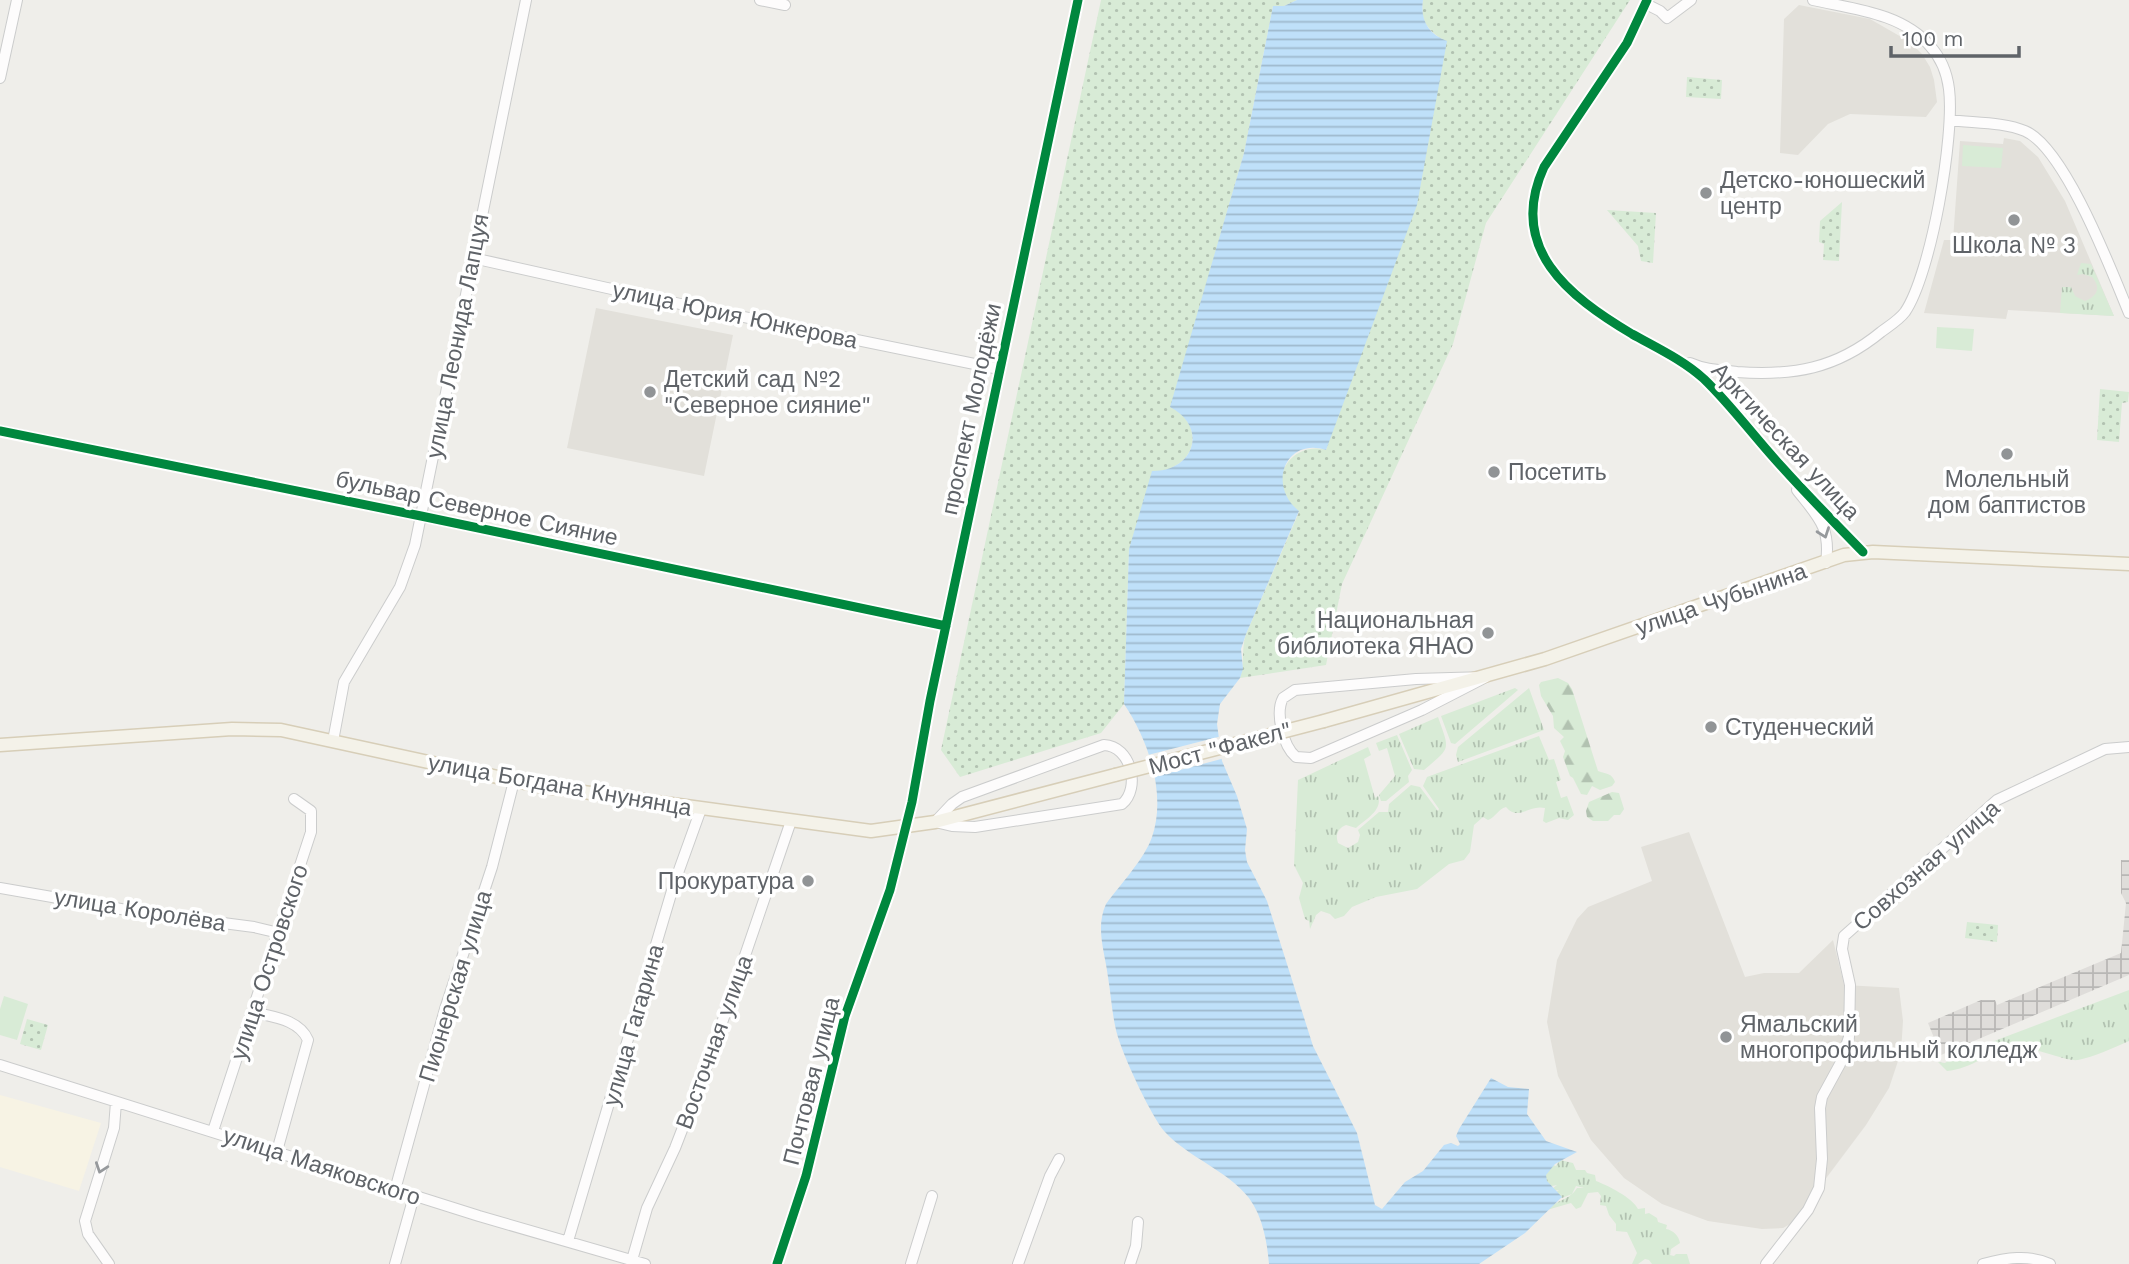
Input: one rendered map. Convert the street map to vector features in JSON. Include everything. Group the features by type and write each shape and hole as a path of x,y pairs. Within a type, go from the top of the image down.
{"main road":[{"name":"улица Чубынина","path":"1324,721 1545,659 1844,555 1863,552 2129,564"},
{"name":"Мост \"Факел\"","path":"1115,775 1324,721"},
{"name":"улица Богдана Кнунянца","path":"0,745 250,728 281,730 514,781 858,830 906,827 935,821 1115,775"}],"street":[{"path":"0,78 17,0"},
{"name":"улица Леонида Лапцуя","path":"333,741 344,682 400,587 409,565 526,0"},
{"path":"760,0 785,5"},
{"name":"проспект Молодёжи","path":"906,827 999,369 1078,0"},
{"path":"1647,2 1667,18 1691,0"},
{"path":"1671,355 1709,370 1772,375 1812,369 1845,357 1876,337 1904,313 1917,289 1944,173 1950,120 1947,75 1938,55 1911,30 1887,18 1813,0"},
{"name":"Арктическая улица","path":"1647,2 1627,43 1544,167 1533,196 1534,235 1542,255 1568,289 1613,322 1671,355 1703,379 1863,552"},
{"path":"1950,120 2014,128 2027,131 2038,140 2066,176 2129,313"},
{"name":"улица Юрия Юнкерова","path":"473,258 661,300 999,369"},
{"name":"бульвар Северное Сияние","path":"0,430 946,626"},
{"name":"Арктическая улица","path":"1781,466 1825,530 1828,546 1826,563"},
{"path":"1486,677 1422,710 1311,758 1296,757 1289,749 1279,710 1283,698 1295,690 1416,679 1486,677"},
{"path":"1104,745 1116,747 1127,760 1132,787 1127,800 1116,807 975,827 952,826 935,821 962,797 1104,745"},
{"name":"Совхозная улица","path":"1766,1264 1808,1210 1819,1188 1822,1097 1840,1064 1849,1037 1850,985 1842,949 1844,936 1997,800 2105,749 2126,746"},
{"name":"Пионерская улица","path":"395,1190 445,1009 492,867 514,781"},
{"name":"улица Островского","path":"213,1131 311,832 311,811 294,799"},
{"name":"улица Гагарина","path":"568,1241 674,884 701,809"},
{"name":"Восточная улица","path":"632,1260 647,1208 675,1147 711,1055 791,821"},
{"name":"Почтовая улица","path":"777,1264 806,1176 841,1027 878,927 906,827"},
{"name":"улица Королёва","path":"0,888 279,933"},
{"path":"253,1012 293,1023 305,1033 308,1040 277,1151"},
{"name":"улица Маяковского","path":"0,1065 414,1196 645,1264"},
{"path":"109,1264 88,1234 85,1221 114,1128 116,1102"},
{"path":"1018,1264 1050,1176 1059,1160"},
{"path":"395,1264 414,1196"},
{"path":"911,1264 932,1196"},
{"path":"1130,1264 1136,1245 1138,1222"},
{"path":"1983,1264 2019,1257 2038,1259 2050,1264"}],"shaded area":[{"path":"1799,5 1870,19 1910,42 1922,54 1934,80 1937,102 1926,117 1850,114 1828,124 1798,155 1780,153 1784,19"},
{"name":"Школа № 3","path":"2004,138 2020,141 2038,157 2065,201 2114,316 2008,310 2006,319 1924,313 1944,240 1953,240 1960,141 2003,144"},
{"name":"Детский сад №2 \"Северное сияние\"","path":"596,308 733,335 704,476 567,448"},
{"name":"Ямальский многопрофильный колледж","path":"1689,832 1745,977 1764,973 1799,973 1833,940 1844,985 1899,988 1903,1021 1901,1052 1889,1088 1866,1125 1809,1201 1792,1223 1783,1228 1762,1229 1708,1221 1662,1204 1624,1178 1591,1140 1558,1076 1547,1022 1557,960 1577,919 1588,907 1652,881 1641,847"},
{"path":"2121,860 2129,860 2129,975 1941,1055 1928,1023 1981,1000 1995,1000 1997,1005 2121,953 2126,903 2121,893"},
{"path":"0,1095 101,1123 79,1191 0,1167"}],"green space":[{"path":"1101,0 1297,0 1284,6 1273,6 1244,153 1171,407 1189,423 1192,443 1183,460 1161,471 1129,549 1124,704 1101,733 960,777 941,750"},
{"path":"1423,0 1630,0 1486,223 1453,344 1342,584 1326,665 1240,678 1246,634 1299,512 1287,500 1282,490 1284,470 1288,462 1305,450 1326,450 1442,39 1425,23 1422,13"},
{"path":"1687,77 1722,80 1721,99 1686,97"},
{"path":"1963,145 2003,148 2001,168 1962,166"},
{"path":"1842,202 1839,261 1823,260 1824,244 1819,242 1820,221"},
{"path":"1607,210 1656,213 1653,263 1641,261 1638,246"},
{"path":"2081,263 2091,264 2114,316 2060,313 2062,287 2071,287 2075,296 2085,301 2097,291 2097,284 2092,277 2077,275"},
{"path":"1937,327 1974,329 1972,351 1936,348"},
{"path":"2100,389 2129,392 2128,402 2122,403 2119,442 2097,440"},
{"path":"1558,678 1568,683 1572,689 1598,771 1612,777 1615,782 1612,786 1600,790 1592,786 1587,795 1581,794 1570,776 1560,741 1564,737 1554,728 1553,716 1541,696 1539,685 1541,682"},
{"path":"1515,688 1518,690 1455,744 1451,743 1441,716"},
{"path":"1529,688 1544,730 1458,762 1458,747"},
{"path":"1438,717 1446,748 1424,770 1414,769 1399,734"},
{"path":"1397,735 1412,770 1408,776 1409,782 1386,801 1381,801 1379,795 1395,776 1387,748 1379,751 1376,743"},
{"path":"1539,736 1549,760 1554,759 1561,780 1556,782 1561,798 1567,796 1574,815 1568,820 1559,818 1546,823 1543,821 1545,808 1515,813 1503,808 1491,819 1483,817 1474,825 1470,852 1464,860 1449,864 1417,889 1376,897 1352,907 1344,916 1335,919 1321,911 1316,915 1310,929 1299,898 1303,883 1294,865 1298,780 1368,747 1371,755 1364,759 1375,798 1378,796 1379,801 1373,814 1356,828 1346,825 1339,830 1338,843 1348,848 1358,842 1358,830 1379,812 1388,812 1389,804 1411,785 1420,787 1438,811 1423,786 1427,777"},
{"path":"1612,792 1619,793 1624,809 1620,815 1614,815 1608,821 1593,821 1587,817 1589,802"},
{"path":"1967,922 1998,925 1997,942 1965,938"},
{"path":"2129,990 2129,1041 2097,1055 2072,1060 2030,1049 2014,1048 1956,1070 1947,1071 1938,1062 1945,1063 1957,1055"},
{"path":"4,996 28,1004 17,1040 0,1035 0,1009"},
{"path":"27,1019 48,1025 41,1050 20,1044"},
{"path":"1560,1160 1573,1163 1576,1170 1585,1170 1595,1175 1596,1181 1625,1196 1638,1209 1645,1208 1645,1214 1649,1213 1657,1218 1658,1222 1667,1225 1666,1229 1675,1234 1680,1243 1671,1249 1670,1255 1687,1254 1690,1264 1652,1264 1645,1259 1638,1264 1632,1264 1637,1253 1627,1232 1616,1231 1616,1224 1606,1206 1600,1205 1601,1196 1598,1192 1588,1193 1581,1207 1576,1209 1571,1203 1547,1210 1572,1194 1562,1198 1548,1198 1559,1190 1548,1192 1557,1185 1547,1187 1544,1177"}],"water":[{"path":"1297,0 1423,0 1424,20 1430,30 1447,41 1417,205 1326,450 1312,448 1300,451 1291,457 1285,466 1284,489 1289,501 1299,511 1246,634 1241,649 1243,669 1240,678 1220,704 1217,724 1222,761 1247,829 1247,862 1267,901 1313,1046 1357,1133 1375,1205 1382,1209 1405,1182 1423,1171 1444,1145 1460,1144 1456,1136 1459,1129 1491,1078 1508,1087 1529,1089 1527,1114 1546,1141 1577,1152 1555,1164 1546,1175 1547,1181 1562,1197 1525,1233 1479,1264 1269,1264 1261,1221 1249,1198 1230,1180 1165,1132 1145,1098 1116,1030 1102,940 1101,922 1106,904 1149,845 1156,820 1153,768 1141,734 1124,704 1129,549 1152,471 1178,464 1191,447 1193,436 1190,426 1170,407 1244,153 1273,6 1284,6"}],"pier":[{"path":"1222,736 1225,758 1150,778 1144,756"}],"cycle path":[{"path":"777,1264 806,1176 845,1016 890,890 912,802 930,701 1078,0"},
{"path":"1647,0 1627,43 1544,167 1535,196 1533,222 1539,245 1550,267 1566,286 1586,303 1632,334 1679,360 1704,379 1792,478 1863,552"},
{"path":"0,431 946,626"}],"place":[{"name":"Детско-юношеский центр","path":"1706,193"},
{"name":"Школа № 3","path":"2014,220"},
{"name":"Детский сад №2 \"Северное сияние\"","path":"650,392"},
{"name":"Молельный дом баптистов","path":"2007,454"},
{"name":"Посетить","path":"1494,472"},
{"name":"Национальная библиотека ЯНАО","path":"1488,633"},
{"name":"Студенческий","path":"1711,727"},
{"name":"Прокуратура","path":"808,881"},
{"name":"Ямальский многопрофильный колледж","path":"1726,1037"}]}
